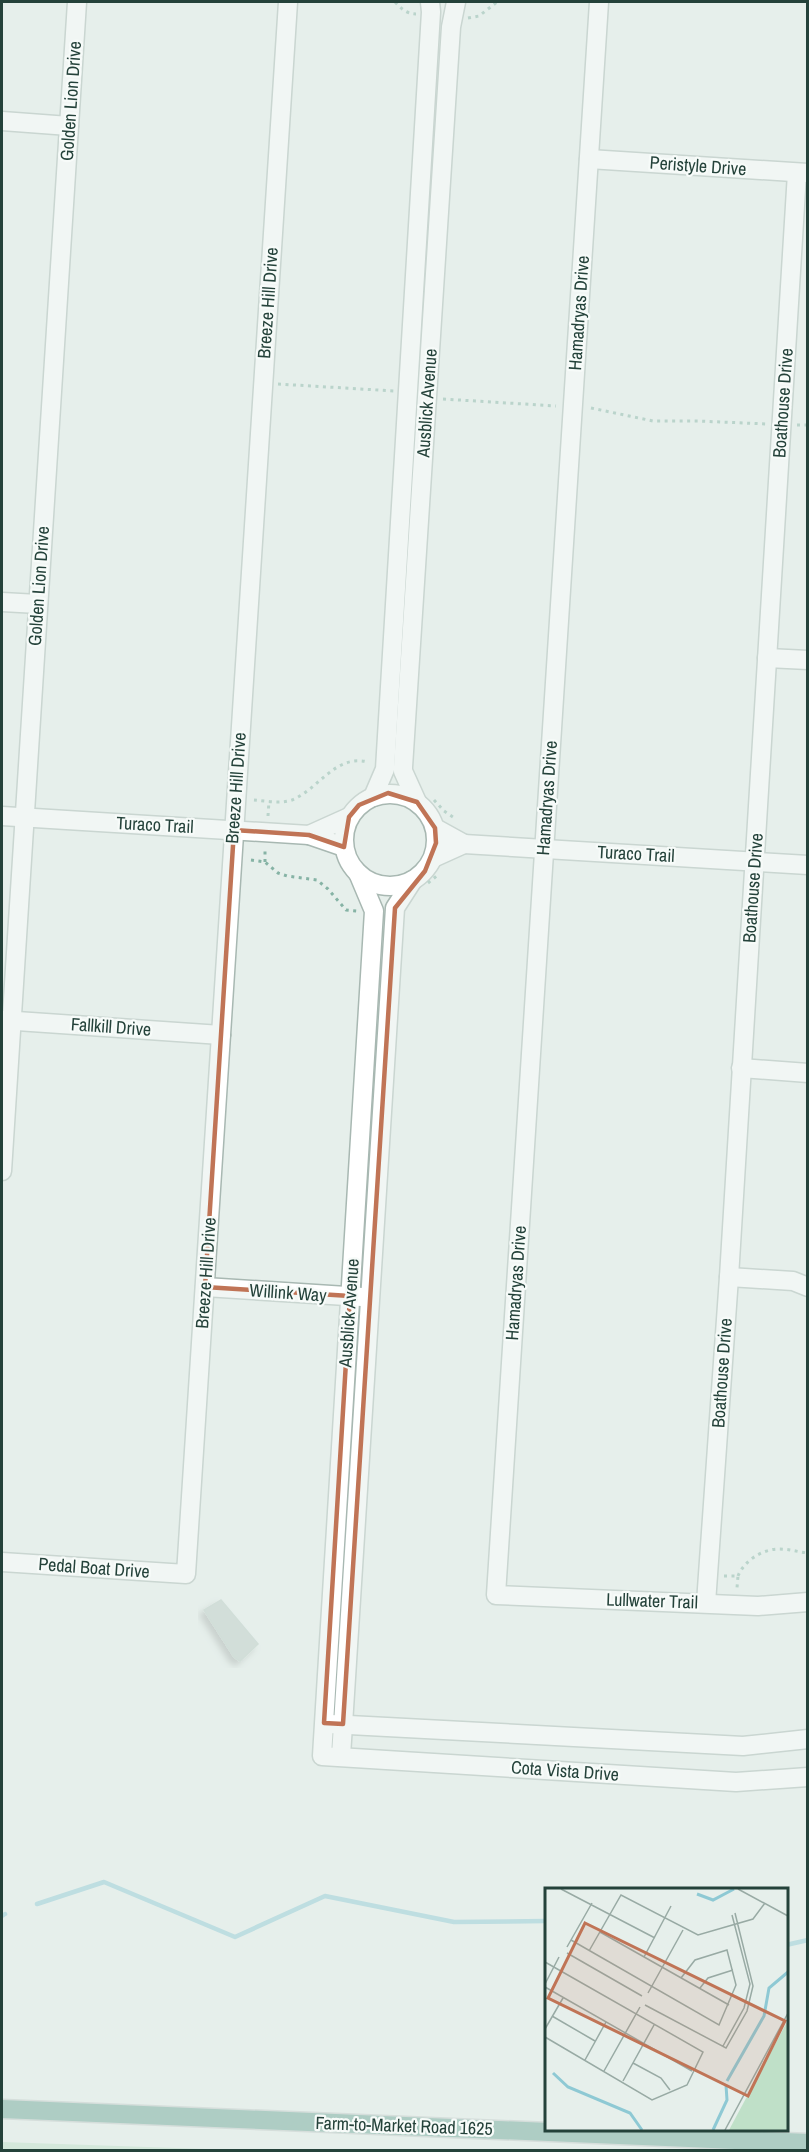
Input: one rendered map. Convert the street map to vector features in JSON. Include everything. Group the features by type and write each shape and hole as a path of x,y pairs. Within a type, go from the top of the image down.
{"main road":[{"name":"Farm-to-Market Road 1625","path":"2,2109 807,2143"}],"street":[{"name":"Golden Lion Drive","path":"2,1171 6,1020 24,818 77,2"},
{"name":"Breeze Hill Drive","path":"186,1574 288,2"},
{"name":"Ausblick Avenue","path":"417,802 403,771 451,27 456,2"},
{"name":"Hamadryas Drive","path":"496,1595 599,2"},
{"name":"Ausblick Avenue","path":"372,796 385,766 431,7 424,8"},
{"path":"2,121 69,126"},
{"name":"Peristyle Drive","path":"589,159 802,173"},
{"name":"Boathouse Drive","path":"706,1603 729,1277 767,658 802,173"},
{"path":"2,602 38,604"},
{"path":"767,658 807,660"},
{"path":"388,793 403,795 417,802 428,814 435,828 436,843 433,858 425,871 413,880 399,885 384,886 370,882 358,873 349,861 344,847 344,832 350,817 359,805 372,796 388,793"},
{"name":"Turaco Trail","path":"2,816 309,835 344,847"},
{"name":"Turaco Trail","path":"309,835 350,817"},
{"name":"Turaco Trail","path":"435,828 464,844 807,865"},
{"name":"Turaco Trail","path":"433,858 464,844"},
{"name":"Ausblick Avenue","path":"322,1756 374,911 358,873"},
{"name":"Ausblick Avenue","path":"341,1756 395,908 413,880"},
{"name":"Fallkill Drive","path":"6,1020 221,1035"},
{"path":"741,1068 807,1073"},
{"path":"729,1277 794,1281 807,1287"},
{"name":"Willink Way","path":"205,1287 370,1298"},
{"name":"Pedal Boat Drive","path":"2,1562 186,1574"},
{"name":"Lullwater Trail","path":"496,1595 758,1606 807,1602"},
{"name":"Cota Vista Drive","path":"324,1723 742,1746 807,1739"},
{"name":"Cota Vista Drive","path":"322,1756 736,1782 807,1777"}],"path":[{"path":"395,2 410,14 424,8"},
{"path":"467,18 479,16 497,2"},
{"path":"278,384 396,391"},
{"path":"438,398 556,406"},
{"path":"591,408 653,421 767,424"},
{"path":"797,425 807,425"},
{"path":"254,800 285,802 292,800 307,792 334,768 360,760 370,762"},
{"path":"268,801 268,816"},
{"path":"265,846 265,862"},
{"path":"251,860 265,862 278,873 287,876 317,880 346,910 360,911"},
{"path":"737,1590 738,1576 746,1563 757,1555 770,1550 807,1553"},
{"path":"724,1576 738,1576"}],"highlighted area":[{"path":"388,793 417,802 435,828 436,843 425,871 395,908 343,1724 324,1723 350,1296 205,1287 234,830 309,835 344,847 349,817 359,805"}],"green space":[{"path":"2,2142 234,2150 2,2150"}],"building":[{"path":"221,1600 258,1644 240,1661 234,1657 204,1610"}],"waterway":[{"path":"37,1904 104,1882 235,1937 325,1896 454,1922 545,1921"},
{"path":"788,1945 808,1940"}]}
